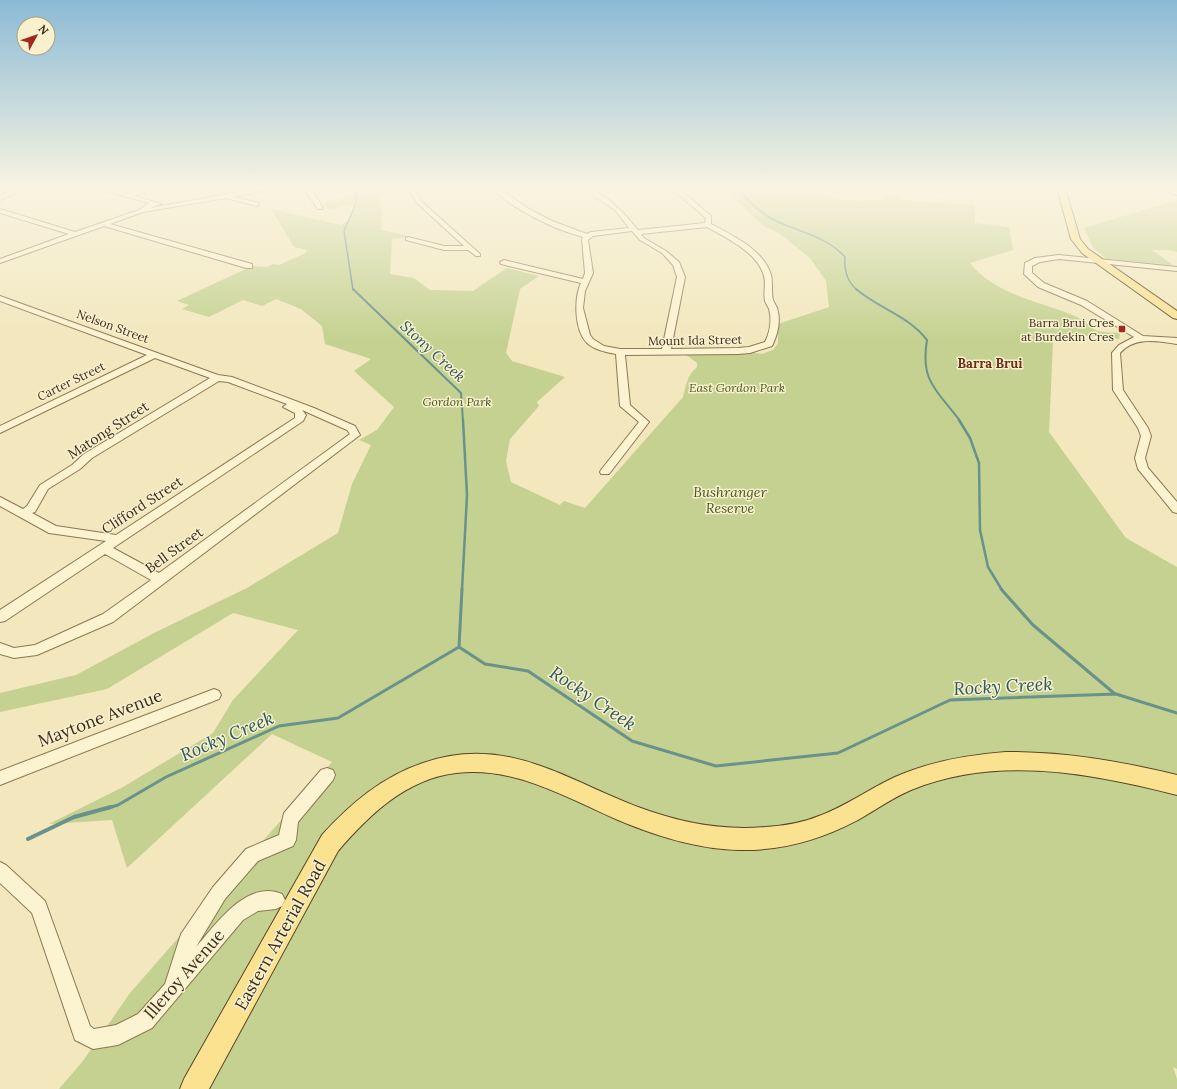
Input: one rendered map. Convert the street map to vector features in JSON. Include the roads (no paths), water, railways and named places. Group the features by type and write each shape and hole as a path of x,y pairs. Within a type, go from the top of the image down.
{"main road":[{"path":"1076,239 1085,251 1096,260 1177,316"},
{"name":"Eastern Arterial Road","path":"194,1089 330,843 348,821 375,797 401,781 428,770 453,764 478,761 502,763 527,770 626,813 680,830 724,838 741,839 797,834 820,826 905,783 946,769 985,762 1016,760 1074,764 1141,776 1177,785"}],"street":[{"path":"0,261 62,239"},
{"path":"154,239 248,266"},
{"path":"408,239 444,248 470,248"},
{"path":"460,239 478,255"},
{"path":"584,239 588,273 581,291 578,308 586,335 590,341 601,348 620,352 625,406 644,422 605,472"},
{"path":"642,239 664,252 676,264 681,277 666,352"},
{"name":"Mount Ida Street","path":"620,352 750,350 769,344 774,334 774,324 773,309 769,299 770,285 766,271 751,252 733,239"},
{"path":"1141,338 1084,303 1041,285 1030,278 1027,271 1030,264 1043,259 1059,257 1177,268"},
{"path":"504,262 585,282"},
{"name":"Nelson Street","path":"0,298 217,378 229,379 311,410 351,428 355,435 352,438"},
{"path":"1177,341 1141,338 1131,340 1116,353 1118,390 1143,428 1146,436 1140,458 1143,469 1177,509"},
{"name":"Carter Street","path":"0,430 154,355"},
{"name":"Nelson Street","path":"217,378 222,382 298,411 301,415 300,419"},
{"name":"Matong Street","path":"23,513 31,509 44,488 76,467 88,456 217,378"},
{"name":"Clifford Street","path":"0,617 300,419"},
{"name":"Bell Street","path":"0,648 14,653 37,650 108,618 352,438"},
{"path":"0,501 53,530 118,539"},
{"path":"104,548 159,579"},
{"name":"Maytone Avenue","path":"0,778 214,695"},
{"path":"170,993 188,941 219,893 252,855 287,840 290,819 327,775"},
{"name":"Illeroy Avenue","path":"0,871 39,907 82,1033 94,1039 118,1035 145,1021 237,914 255,902 276,900"}],"waterway":[{"name":"Stony Creek","path":"345,239 353,290"},
{"path":"821,239 838,250 845,257 847,275 856,289"},
{"name":"Stony Creek","path":"353,289 461,393 463,421"},
{"path":"856,289 874,302 902,318 920,332 927,340 925,354 928,376 932,385 960,421"},
{"name":"Stony Creek","path":"462,590 467,495 463,420"},
{"path":"959,420 970,438 979,463 980,530 988,567 1002,590"},
{"name":"Stony Creek","path":"459,647 462,589"},
{"path":"1001,589 1033,625 1115,694"},
{"name":"Rocky Creek","path":"108,808 118,805 166,777 279,726 338,718 459,647"},
{"name":"Rocky Creek","path":"459,647 485,664 528,671 632,741 716,766 838,753 950,700 1116,694 1177,713"},
{"name":"Rocky Creek","path":"28,839 74,817 111,807"}],"place":[{"name":"Barra Brui Cres at Burdekin Cres","path":"1122,329"}],"district":[{"name":"Barra Brui","path":"990,363"}],"park label":[{"name":"East Gordon Park","path":"737,387"},
{"name":"Gordon Park","path":"457,401"},
{"name":"Bushranger Reserve","path":"730,500"}]}
